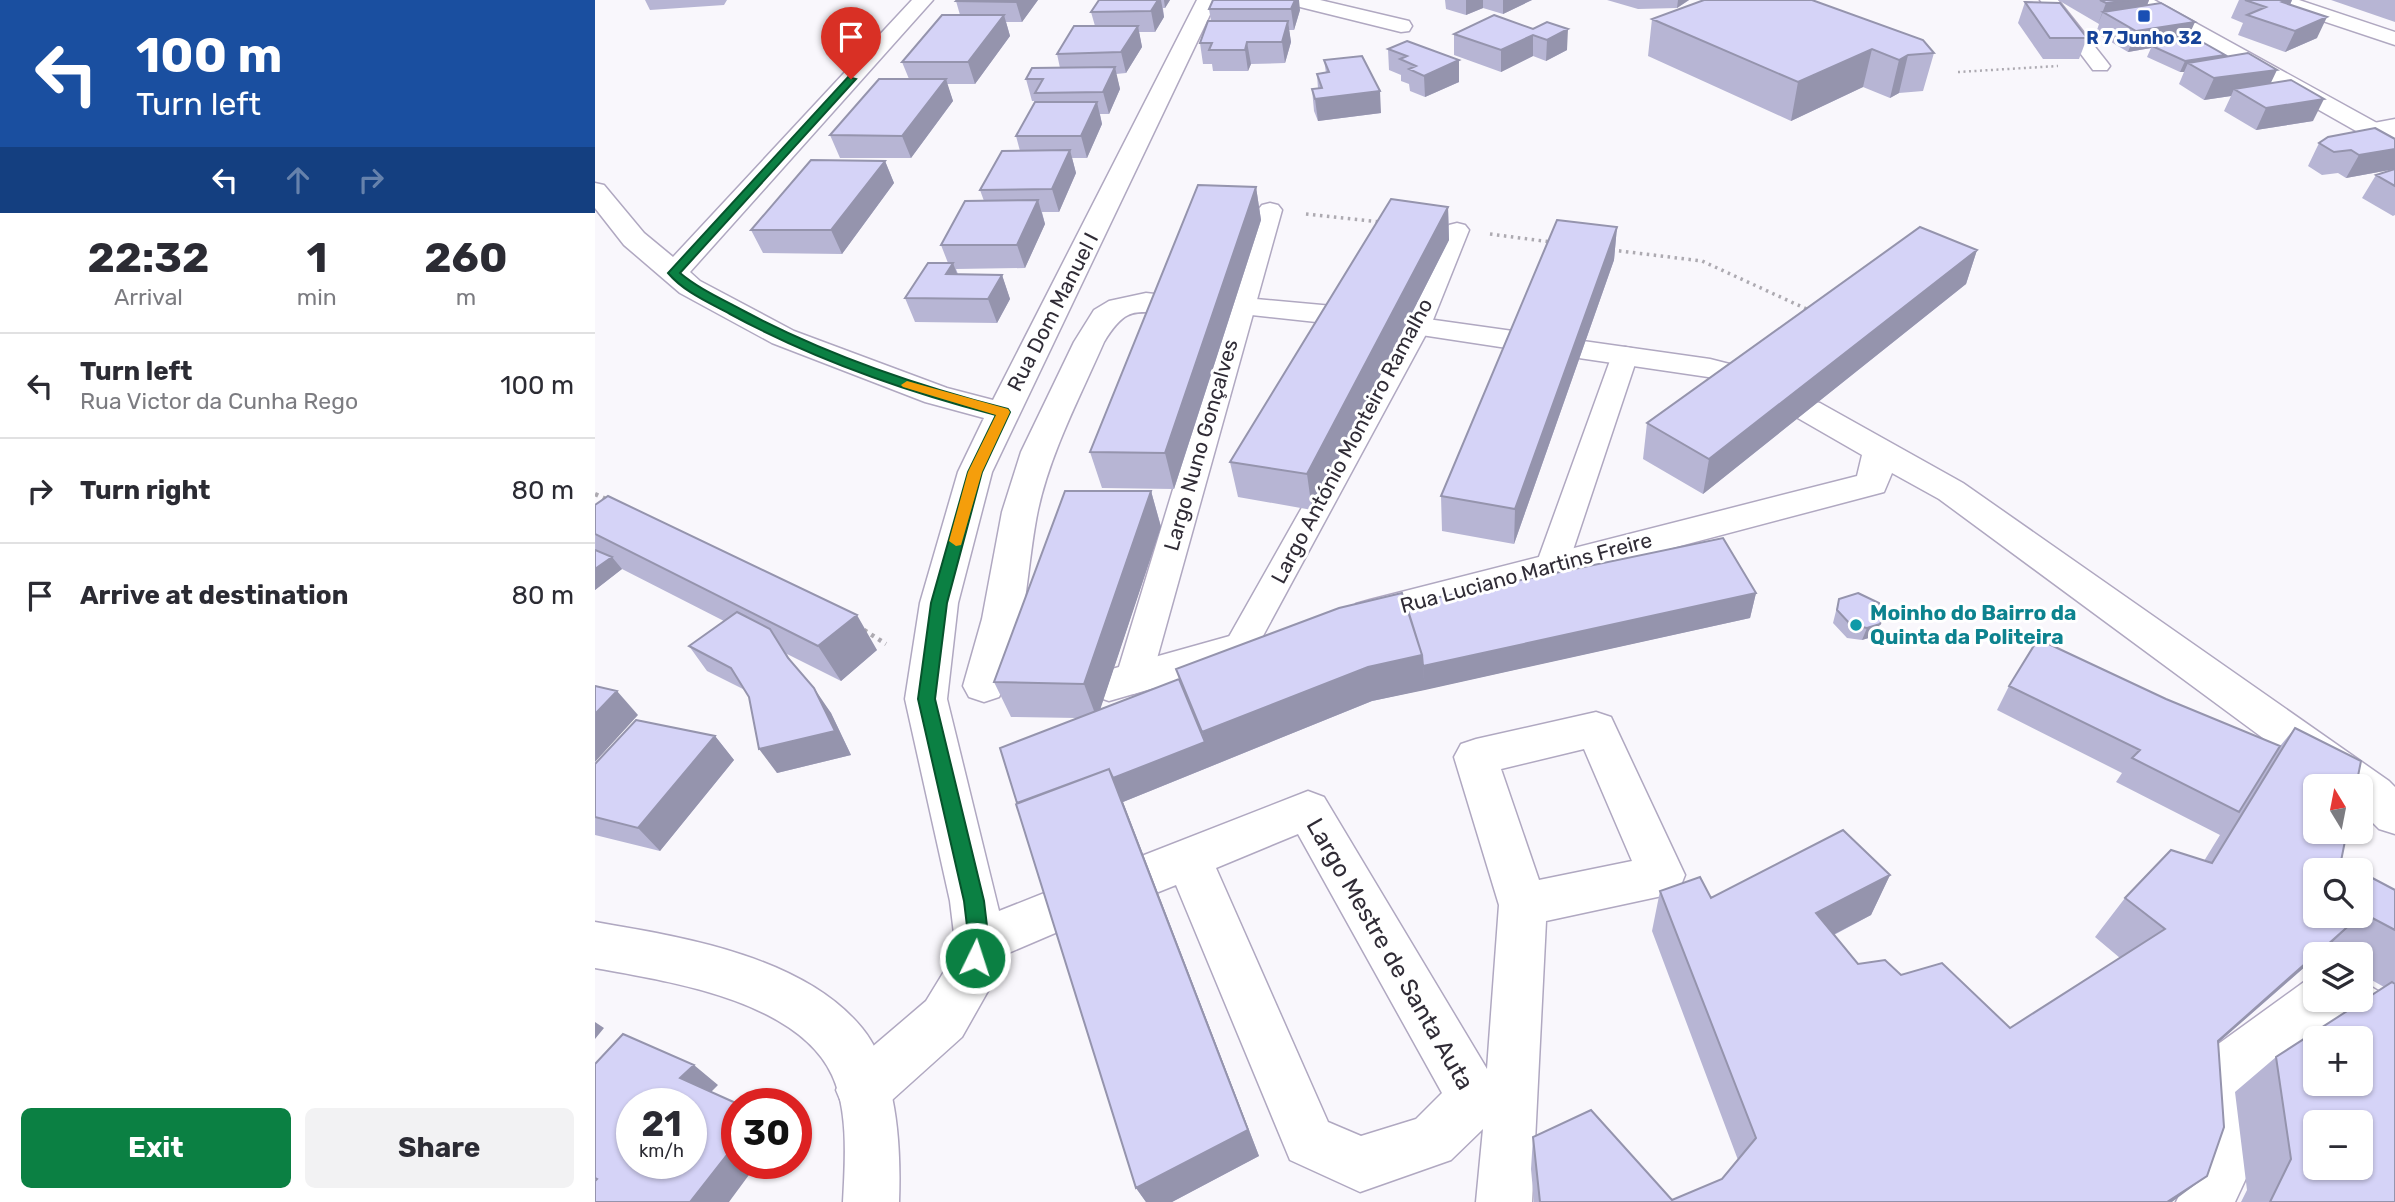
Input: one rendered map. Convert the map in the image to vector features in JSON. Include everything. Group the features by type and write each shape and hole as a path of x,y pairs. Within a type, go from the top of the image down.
{"street":[{"path":"674,273 923,0"},
{"name":"Rua Dom Manuel I","path":"863,1090 944,1019 970,974 979,943 974,901 928,679 939,603 975,472 1207,0"},
{"path":"1295,0 1401,26"},
{"path":"2049,0 2100,66"},
{"path":"2279,0 2395,39"},
{"path":"2148,2 2383,128 2395,143"},
{"path":"595,191 634,239 690,288 783,337 936,395 1003,412"},
{"name":"Largo Nuno Gonçalves","path":"1121,682 1270,210"},
{"name":"Largo António Monteiro Ramalho","path":"1240,649 1412,325 1457,230"},
{"path":"928,679 1003,686 1002,619 1020,512 1038,452 1089,342 1105,316 1119,307 1146,302 1172,303"},
{"path":"1238,306 1344,316"},
{"path":"1583,350 1625,355 1747,378 1811,311"},
{"path":"1412,325 1520,341"},
{"path":"1552,565 1625,355"},
{"path":"1808,410 1879,453 1951,491 2384,804"},
{"name":"Rua Luciano Martins Freire","path":"1331,624 1872,484 1879,453"},
{"path":"1121,682 1279,638"},
{"name":"Largo Mestre de Santa Auta","path":"1308,810 1493,1100 1432,1141 1360,1164 1309,1141 1169,865 1308,810"},
{"path":"1504,1202 1493,1100 1523,905"},
{"path":"979,943 1057,910"},
{"path":"595,944 748,979 807,1011 845,1048 863,1090 874,1158 871,1202"},
{"path":"2204,1202 2220,1174 2211,1082 2305,1012"},
{"path":"2367,1012 2395,1029"}],"path":[{"path":"1958,72 2028,66 2100,66"},
{"path":"1270,210 1552,242"},
{"path":"1607,249 1702,261 1811,311"},
{"path":"595,494 619,505"},
{"path":"855,624 899,653 928,679"}],"building":[{"path":"957,0 1017,0 1016,2"},
{"path":"1099,0 1158,0 1151,11 1091,12"},
{"path":"1213,0 1295,0 1291,9 1209,9"},
{"path":"1704,0 1812,0 1923,40 1934,53 1908,55 1899,60 1872,49 1798,82 1652,19"},
{"path":"2100,0 2130,0 2106,3"},
{"path":"2245,0 2287,0 2282,2 2327,17 2295,31 2247,15 2266,7"},
{"path":"2025,2 2060,3 2087,38 2050,38"},
{"path":"2161,3 2195,22 2136,31 2103,12"},
{"path":"942,15 1004,15 968,62 902,62"},
{"path":"1494,15 1533,29 1547,22 1568,29 1547,40 1533,35 1501,50 1454,34"},
{"path":"1208,21 1288,21 1282,42 1247,42 1245,50 1209,50 1212,43 1200,43"},
{"path":"1074,26 1138,26 1121,52 1057,54"},
{"path":"2197,39 2225,55 2185,61 2152,46"},
{"path":"1407,41 1459,60 1424,76 1409,69 1416,66 1400,59 1407,56 1388,49"},
{"path":"2248,53 2277,70 2214,78 2188,63"},
{"path":"1362,56 1380,91 1315,99 1312,89 1322,88 1317,74 1329,72 1324,60"},
{"path":"1115,67 1103,92 1035,93 1043,79 1026,79 1032,68"},
{"path":"879,79 946,79 902,136 830,135"},
{"path":"2291,80 2324,99 2266,108 2234,89"},
{"path":"1035,102 1097,102 1081,136 1016,136"},
{"path":"2375,128 2395,139 2395,149 2359,155 2351,150 2334,152 2319,143 2328,137"},
{"path":"1070,150 1052,189 980,190 1002,151"},
{"path":"811,160 885,161 831,230 751,230"},
{"path":"2395,169 2395,186 2376,175"},
{"path":"1198,185 1256,187 1165,453 1090,452"},
{"path":"1391,199 1448,207 1307,474 1230,462"},
{"path":"1038,200 1017,245 941,245 965,201"},
{"path":"1557,220 1617,227 1515,509 1441,496"},
{"path":"1920,227 1977,250 1709,459 1647,423"},
{"path":"928,263 953,263 946,274 1002,275 988,299 905,298"},
{"path":"1065,491 1151,491 1084,684 994,682"},
{"path":"608,496 857,615 818,646 595,534 595,505"},
{"path":"1723,538 1756,593 1423,666 1406,604"},
{"path":"595,550 612,557 595,569"},
{"path":"1402,593 1422,655 1368,667 1202,732 1176,669 1339,608"},
{"path":"1858,593 1879,603 1884,614 1880,624 1867,628 1851,625 1837,610 1839,599"},
{"path":"737,612 770,629 788,658 814,688 835,731 759,749 749,697 731,668 689,646"},
{"path":"2038,639 2166,699 2280,746 2239,812 2132,758 2140,750 2009,686"},
{"path":"1179,679 1205,742 1113,778 1109,769 1017,803 1000,748"},
{"path":"595,686 617,691 595,714"},
{"path":"636,720 715,736 638,828 595,817 595,764"},
{"path":"2295,728 2361,761 2358,774 2303,774 2303,844 2344,844 2342,858 2303,858 2303,928 2346,928 2331,942 2303,942 2303,966 2218,1041 2224,1127 2207,1176 2167,1202 1540,1202 1533,1137 1591,1110 1672,1200 1722,1179 1756,1138 1660,891 1700,877 1711,898 1843,830 1890,875 1816,913 1858,964 1885,960 1901,975 1942,963 2010,1028 2165,929 2125,898 2171,850 2212,863"},
{"path":"1109,769 1248,1130 1136,1188 1016,804"},
{"path":"2373,878 2395,890 2395,930 2373,918"},
{"path":"2392,982 2395,984 2395,1202 2270,1202 2291,1159 2276,1057 2303,1040 2303,1096 2373,1096 2373,1026 2324,1026 2346,1012 2373,1012 2373,994"},
{"path":"623,1034 694,1065 680,1078 702,1088 616,1088 616,1179 707,1179 707,1090 721,1096 721,1162 690,1202 595,1202 595,1064"}],"slow traffic":[{"path":"907,385 1003,412 975,472 956,541"}],"place":[{"name":"R 7 Junho 32","path":"2144,16"},
{"name":"Moinho do Bairro da Quinta da Politeira","path":"1856,625"}],"route":[{"path":"851,79 674,273 690,288 783,337 936,395 1003,412 975,472 939,603 926,699 974,901 979,943 975,958"}]}
